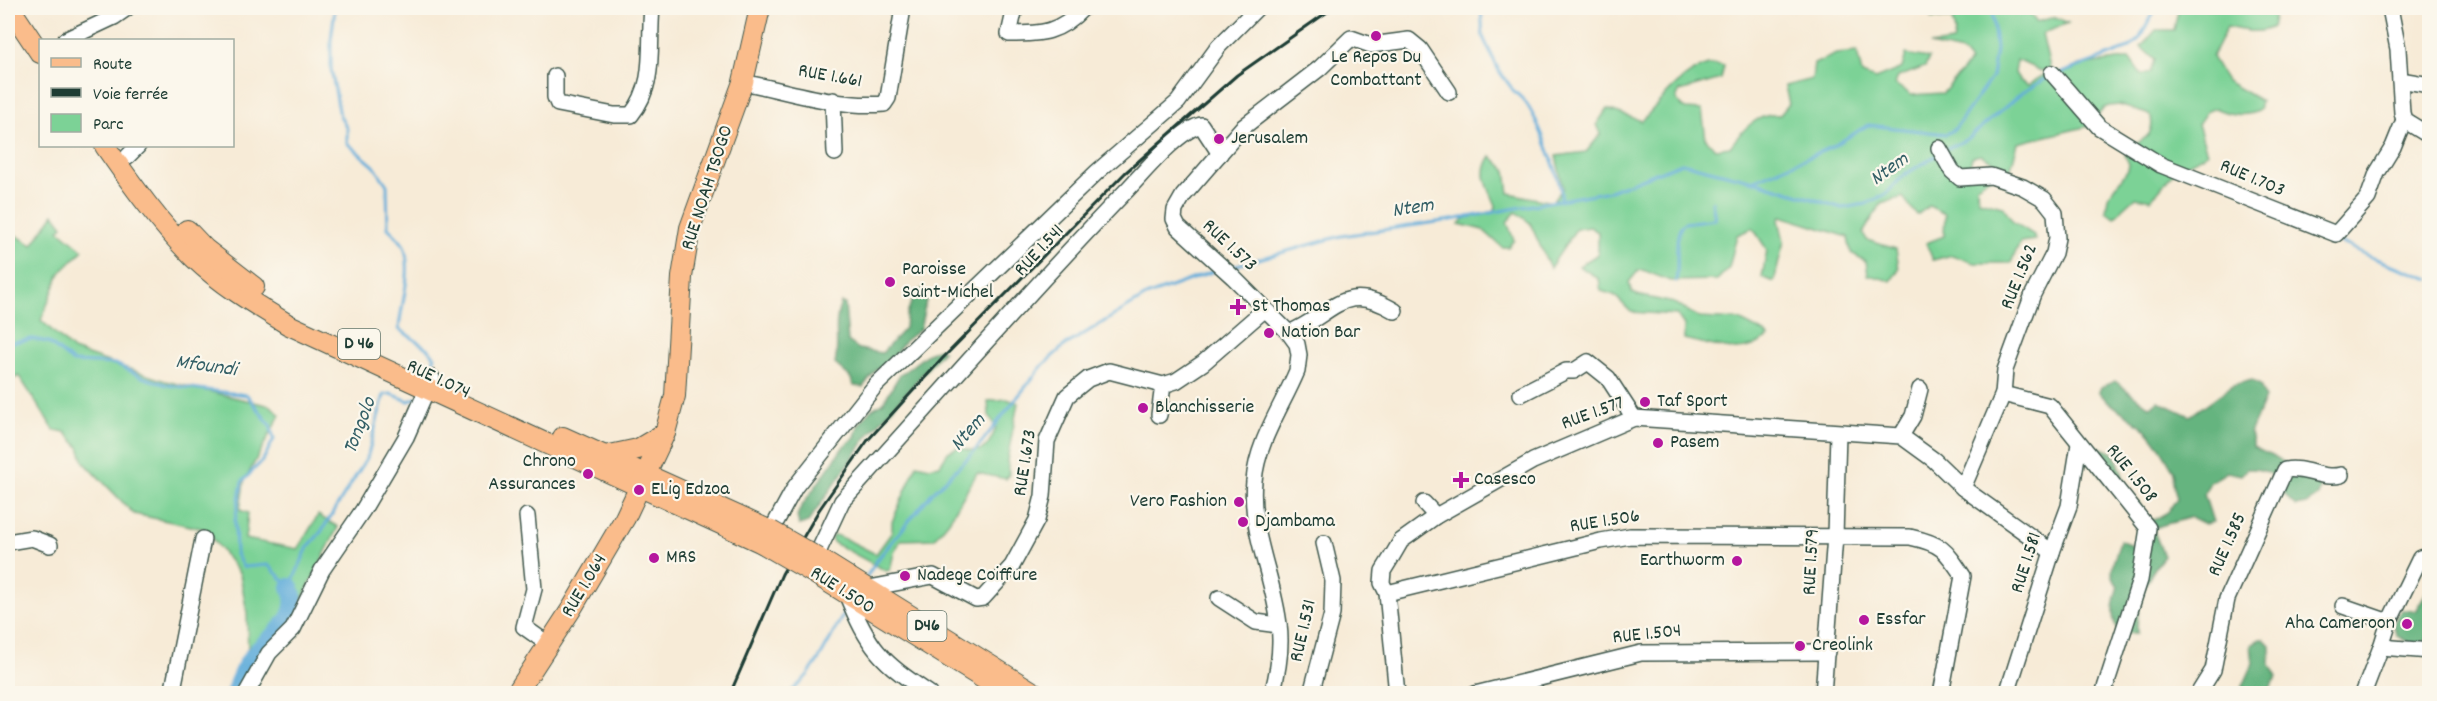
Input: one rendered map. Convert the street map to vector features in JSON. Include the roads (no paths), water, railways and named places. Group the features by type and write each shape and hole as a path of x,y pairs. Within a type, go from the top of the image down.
{"main road":[{"path":"10,8 39,52"},
{"path":"26,8 47,39"},
{"name":"RUE NOAH TSOGO","path":"643,482 665,432 675,396 682,277 690,228 743,82 760,8"},
{"name":"RUE 1.074","path":"107,147 129,156 167,208 205,249 255,288 298,315 430,384 766,537"},
{"name":"RUE 1.074","path":"529,429 605,456 669,502"},
{"path":"605,456 638,449 665,432"},
{"name":"RUE 1.064","path":"516,693 613,538 643,482"},
{"path":"613,538 640,511 669,502"},
{"name":"D 46","path":"669,502 766,537"},
{"name":"D46","path":"766,537 815,565"},
{"name":"RUE 1.500","path":"815,565 869,588 1036,693"},
{"name":"RUE 1.500","path":"815,565 846,593 1008,693"}],"street":[{"path":"67,39 127,8"},
{"path":"555,76 555,97 558,104 614,115 631,115 642,101 649,82 652,8"},
{"name":"RUE 1.661","path":"743,82 833,100 884,104 888,98 903,8"},
{"path":"1015,8 1009,34 1032,34 1062,27 1083,8"},
{"path":"766,537 795,487 875,386 1097,172 1185,96 1219,46 1257,8"},
{"path":"2390,8 2404,120 2430,136"},
{"name":"RUE 1.573","path":"1272,693 1278,665 1279,626 1259,534 1254,481 1257,460 1297,371 1299,355 1297,344 1289,333 1233,277 1178,227 1174,219 1183,196 1242,128 1320,68 1351,38 1371,45 1409,40 1420,49 1449,92"},
{"name":"RUE 1.703","path":"2052,73 2099,127 2161,165 2336,234 2368,198 2377,173 2393,147 2404,120"},
{"path":"2400,80 2430,85"},
{"path":"833,100 835,153"},
{"name":"RUE 1.541","path":"815,565 820,548 842,501 1060,259 1159,158 1192,127 1201,125 1220,153"},
{"name":"RUE 1.562","path":"1939,148 1952,171 1960,177 1991,176 2023,187 2044,199 2055,213 2057,238 2054,253 2033,294 2005,370 2003,394 1963,488"},
{"path":"1289,333 1304,326 1339,302 1358,297 1383,304 1395,311"},
{"path":"1159,415 1163,385 1176,381 1203,363 1264,310"},
{"path":"1521,394 1588,362 1608,378 1634,418"},
{"name":"RUE 1.673","path":"869,588 933,576 976,599 983,598 1012,566 1036,520 1043,496 1047,441 1067,396 1089,379 1109,371 1163,385"},
{"path":"246,693 269,653 293,629 322,570 363,510 406,437 430,384"},
{"path":"1920,389 1913,416 1901,436 1934,460 1963,488 2052,552"},
{"name":"RUE 1.508","path":"2003,394 2050,406 2148,528 2140,580 2103,693"},
{"name":"RUE 1.577","path":"1398,693 1383,571 1401,541 1436,516 1533,461 1634,418 1901,436"},
{"name":"RUE 1.579","path":"1823,693 1835,536 1838,433"},
{"name":"RUE 1.581","path":"2007,693 2069,506 2079,444"},
{"name":"RUE 1.585","path":"2198,693 2212,670 2227,599 2285,470 2295,469 2325,477 2341,475"},
{"path":"1424,503 1436,516"},
{"path":"527,516 534,589 524,627 548,644"},
{"name":"RUE 1.506","path":"1387,593 1630,536 1910,537 1934,543 1949,555 1964,576 1941,693"},
{"path":"8,542 32,538 50,545"},
{"path":"172,693 203,539"},
{"name":"RUE 1.531","path":"1311,693 1332,614 1333,581 1324,543"},
{"path":"2363,693 2389,622 2420,558 2430,555"},
{"path":"846,593 875,652 910,689 930,693"},
{"path":"1219,598 1256,622 1279,626"},
{"path":"2343,606 2389,622"},
{"path":"2381,647 2430,651"},
{"name":"RUE 1.504","path":"1475,693 1641,653 1827,652"}],"waterway":[{"name":"Tongolo","path":"335,8 331,40 331,69 340,116 347,129 347,143 374,166 387,185 388,228 404,246 407,267 399,329 428,349 435,357 428,373"},
{"path":"1481,8 1483,37 1499,71 1511,87"},
{"path":"1755,180 1832,147 1868,125 1946,134 1954,130 1992,77 1996,49 1992,8"},
{"name":"Ntem","path":"2059,74 2129,48 2140,38 2155,8"},
{"name":"Ntem","path":"1945,150 1969,138 2023,92 2049,77"},
{"path":"1512,89 1526,103 1543,136 1554,166 1561,201"},
{"name":"Ntem","path":"1230,267 1341,236 1451,220 1610,191 1682,163 1754,181 1842,208 1866,204 1886,194 1904,175 1937,155"},
{"path":"1676,281 1677,242 1680,228 1684,223 1715,219 1712,202"},
{"path":"2335,240 2373,258 2430,279"},
{"name":"Ntem","path":"865,579 877,560 932,493 973,453 1043,365 1064,346 1146,296 1217,270"},
{"name":"Mfoundi","path":"8,343 32,339 48,342 73,362 116,364 142,377 167,385 247,395 270,425 274,439 263,460 242,482 235,521 236,554 243,567 268,565 290,587 308,547 321,532 367,458 384,395 391,394 409,401 416,398"},
{"name":"Mfoundi","path":"234,694 249,661 290,616 293,607 290,587"},
{"name":"Ntem","path":"787,694 806,676 822,655 847,608"}],"railway":[{"path":"730,694 782,574 819,510 868,440 942,359 1125,173 1237,75 1333,8"}],"place":[{"name":"Le Repos Du Combattant","path":"1376,36"},
{"name":"Jerusalem","path":"1219,139"},
{"name":"Paroisse Saint-Michel","path":"890,282"},
{"name":"St Thomas","path":"1238,307"},
{"name":"Nation Bar","path":"1269,333"},
{"name":"Taf Sport","path":"1645,402"},
{"name":"Blanchisserie","path":"1143,408"},
{"name":"Pasem","path":"1658,443"},
{"name":"Chrono Assurances","path":"588,474"},
{"name":"Casesco","path":"1461,480"},
{"name":"ELig Edzoa","path":"639,490"},
{"name":"Vero Fashion","path":"1239,502"},
{"name":"Djambama","path":"1243,522"},
{"name":"MRS","path":"654,558"},
{"name":"Earthworm","path":"1737,561"},
{"name":"Nadege Coiffure","path":"905,576"},
{"name":"Essfar","path":"1864,620"},
{"name":"Aha Cameroon","path":"2407,624"},
{"name":"Creolink","path":"1800,646"}]}
